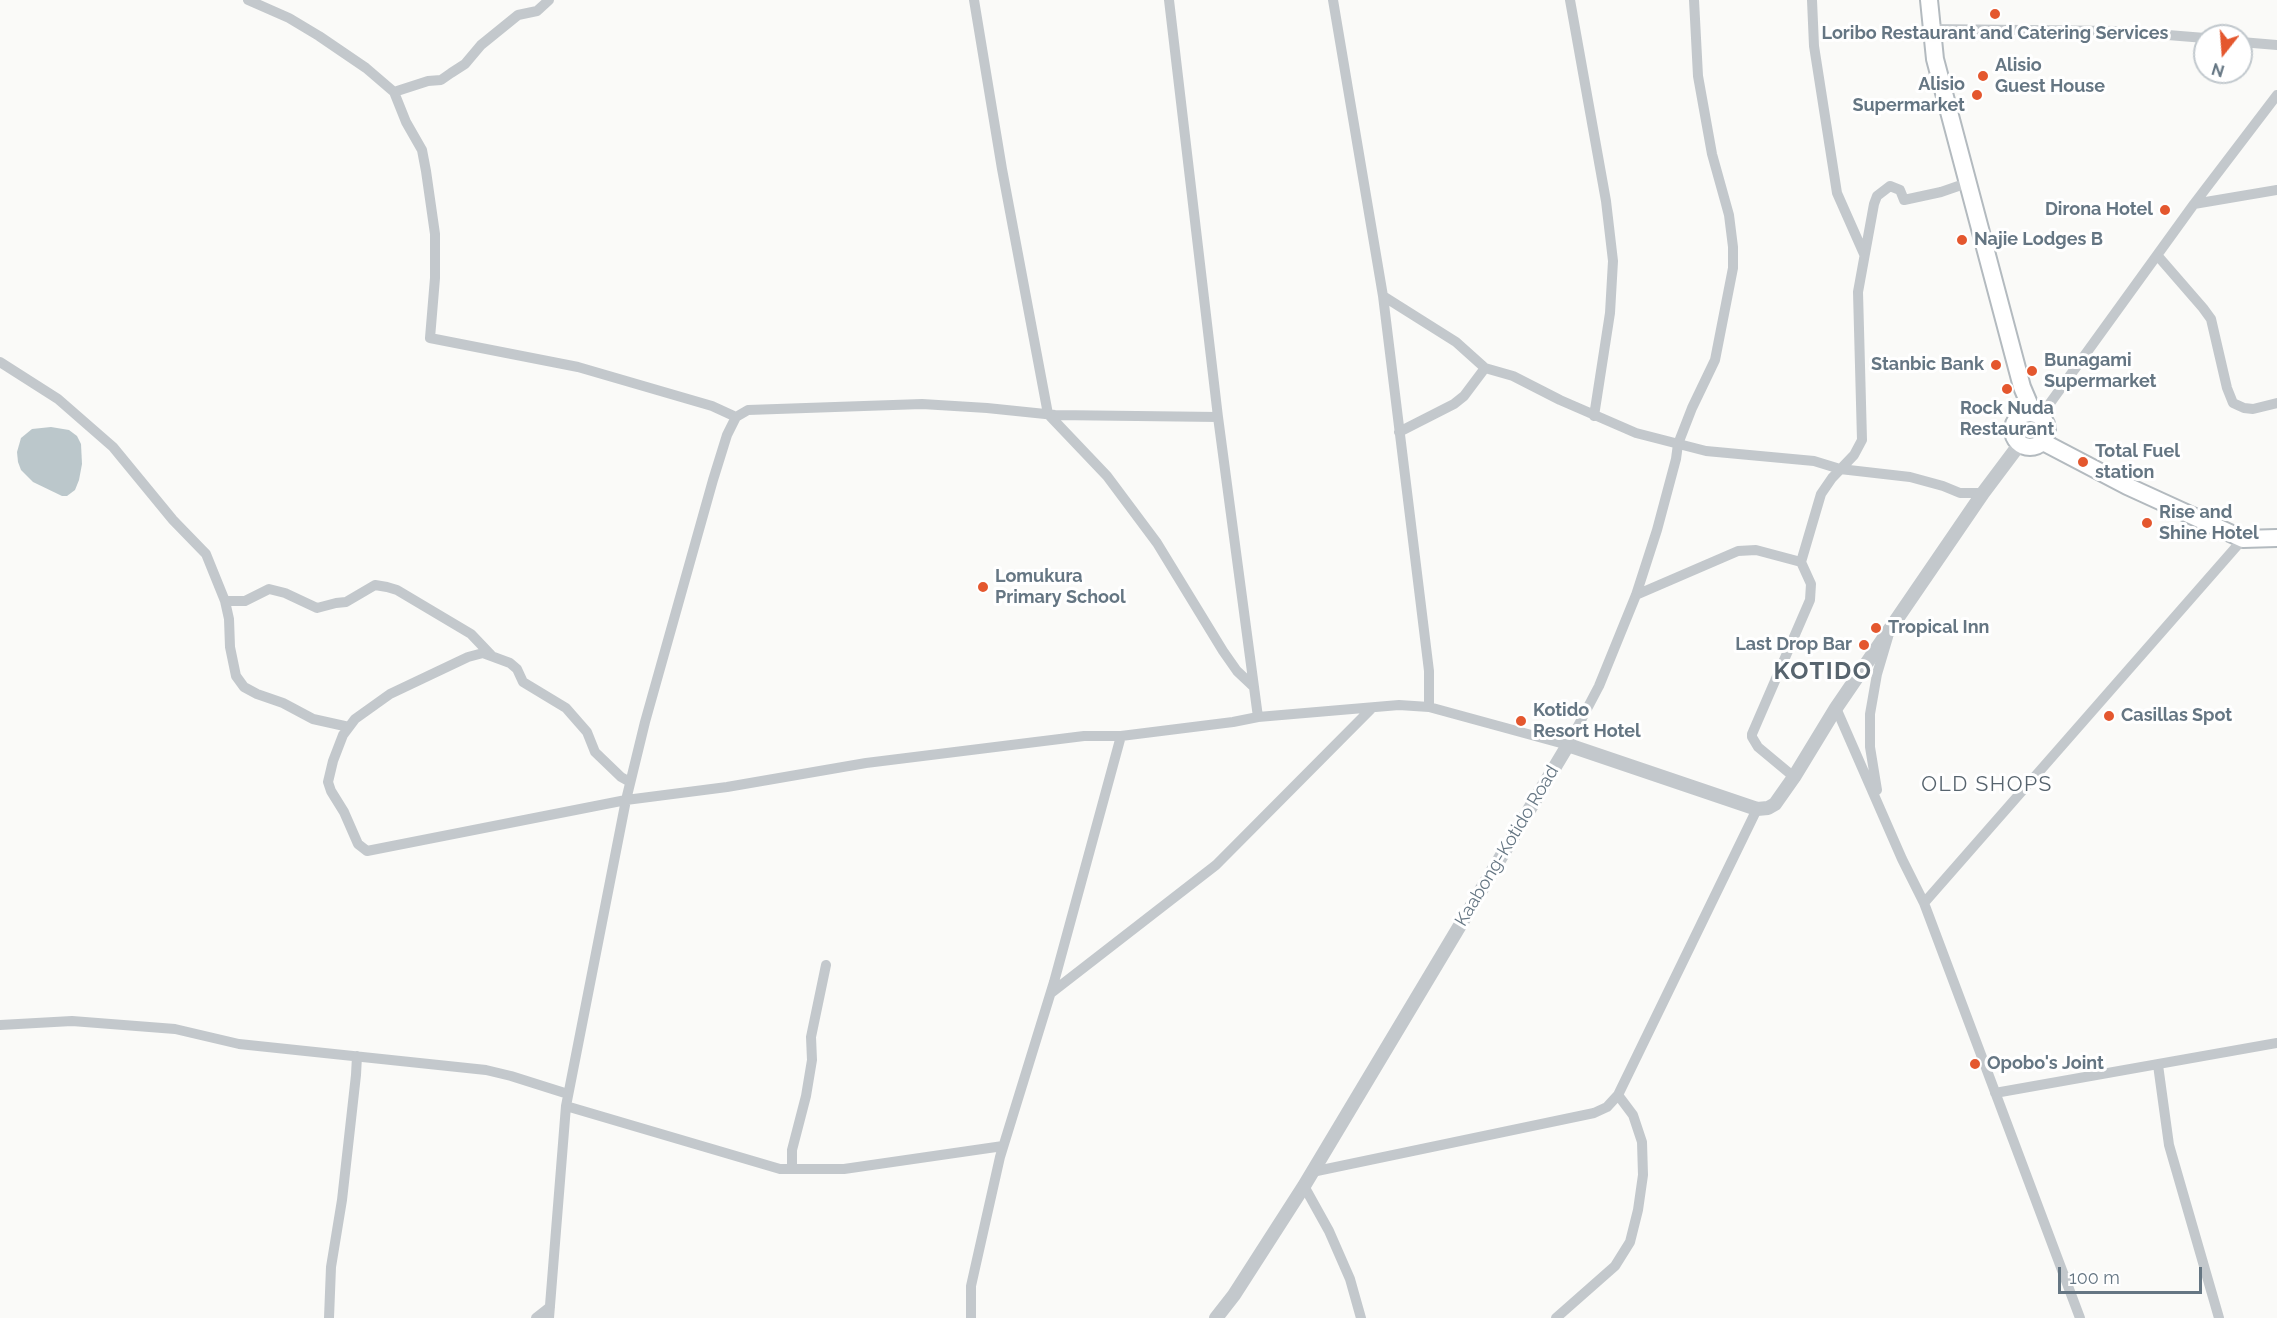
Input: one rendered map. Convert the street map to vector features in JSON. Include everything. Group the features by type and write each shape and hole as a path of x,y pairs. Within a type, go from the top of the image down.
{"main road":[{"path":"1929,0 1930,29 1935,59 2031,416"},
{"path":"2031,416 2045,422 2047,430 2043,442 2034,447 2019,445 2013,431 2014,423 2031,416"},
{"path":"2043,442 2127,486 2243,539 2277,538"}],"street":[{"path":"248,0 289,18 319,36 366,68 394,92 406,122 422,150 426,171 435,234 435,278 430,338 578,367 712,406 736,417"},
{"path":"394,92 428,81 441,80 465,64 481,45 518,15 537,11 549,0"},
{"path":"974,0 1004,180 1048,414 1107,476 1143,523 1167,557 1223,651 1237,671 1254,687"},
{"path":"1169,0 1218,417 1258,717"},
{"path":"1333,0 1383,296 1429,671 1429,707"},
{"path":"1570,0 1606,201 1613,261 1610,313 1594,416"},
{"path":"630,782 621,777 595,752 587,732 566,708 523,682 517,669 510,663 483,653 468,657 390,694 355,719 343,735 329,775 329,786 358,844 367,851 626,800 704,791 866,763 1084,736 1121,736 1258,717 1400,705 1429,707 1568,745 1599,686 1636,595 1657,530 1678,444 1715,360 1733,268 1729,215 1712,154 1698,76 1694,0"},
{"path":"1812,0 1814,46 1838,194 1864,254"},
{"path":"1930,29 2118,31 2193,38"},
{"path":"2253,43 2277,45"},
{"path":"2031,416 2157,255 2277,95"},
{"path":"1794,777 1758,747 1752,737 1810,600 1811,584 1801,562 1821,494 1840,469 1854,456 1862,440 1858,292 1874,204 1877,196 1890,186 1900,190 1904,200 1941,192 1967,183"},
{"path":"2194,204 2277,190"},
{"path":"2157,255 2211,319 2227,388 2233,403 2253,409 2277,403"},
{"path":"1383,296 1456,342 1485,368 1513,376 1594,416 1636,433 1706,451 1814,461 1840,469 1910,477 1960,493 1983,493"},
{"path":"0,362 58,399 113,447 173,520 206,554 225,601 236,676 244,687 283,703 313,719 349,727"},
{"path":"1399,432 1454,404 1464,396 1485,368"},
{"path":"536,1318 550,1312 566,1106 626,800 713,480 727,435 736,417 748,410 922,404 1048,414 1218,417"},
{"path":"1312,1172 1594,1113 1606,1107 1618,1095 1757,809 1768,808 1775,804 1836,708 1983,493 2019,445"},
{"path":"1924,903 2243,539"},
{"path":"1636,595 1738,551 1756,550 1801,562"},
{"path":"225,601 244,601 269,590 285,593 317,608 346,602 375,585 387,587 402,593 471,634 491,655"},
{"path":"1878,802 1870,747 1870,714 1877,674 1890,629"},
{"path":"1836,708 1902,859 1924,903 2080,1318"},
{"path":"1051,994 1216,865 1371,709"},
{"path":"971,1318 971,1286 1003,1146 1051,994 1121,736"},
{"name":"Kaabong-Kotido Road","path":"1216,1318 1234,1295 1304,1186 1568,745 1757,809"},
{"path":"792,1169 792,1150 807,1096 812,1060 811,1037 826,965"},
{"path":"0,1025 72,1021 175,1029 239,1044 486,1070 568,1094"},
{"path":"1995,1093 2277,1043"},
{"path":"329,1318 331,1267 342,1200 357,1056"},
{"path":"2158,1065 2169,1145 2219,1318"},
{"path":"1556,1318 1615,1266 1630,1242 1638,1210 1642,1175 1642,1142 1633,1115 1618,1095"},
{"path":"566,1106 780,1169 844,1169 1003,1146"},
{"path":"1304,1186 1334,1240 1350,1278 1361,1318"}],"shaded area":[{"path":"51,427 69,430 77,436 81,444 82,464 79,480 75,490 67,496 62,496 33,482 21,470 18,462 17,452 21,438 32,429"}],"place":[{"name":"Loribo Restaurant and Catering Services","path":"1995,14"},
{"name":"Alisio Guest House","path":"1983,76"},
{"name":"Alisio Supermarket","path":"1977,95"},
{"name":"Dirona Hotel","path":"2165,210"},
{"name":"Najie Lodges B","path":"1962,240"},
{"name":"Stanbic Bank","path":"1996,365"},
{"name":"Bunagami Supermarket","path":"2032,371"},
{"name":"Rock Nuda Restaurant","path":"2007,389"},
{"name":"Total Fuel station","path":"2083,462"},
{"name":"Rise and Shine Hotel","path":"2147,523"},
{"name":"Lomukura Primary School","path":"983,587"},
{"name":"Tropical Inn","path":"1876,628"},
{"name":"Last Drop Bar","path":"1864,645"},
{"name":"Casillas Spot","path":"2109,716"},
{"name":"Kotido Resort Hotel","path":"1521,721"},
{"name":"Opobo's Joint","path":"1975,1064"}],"district":[{"name":"KOTIDO","path":"1823,672"},
{"name":"OLD SHOPS","path":"1987,785"}]}
